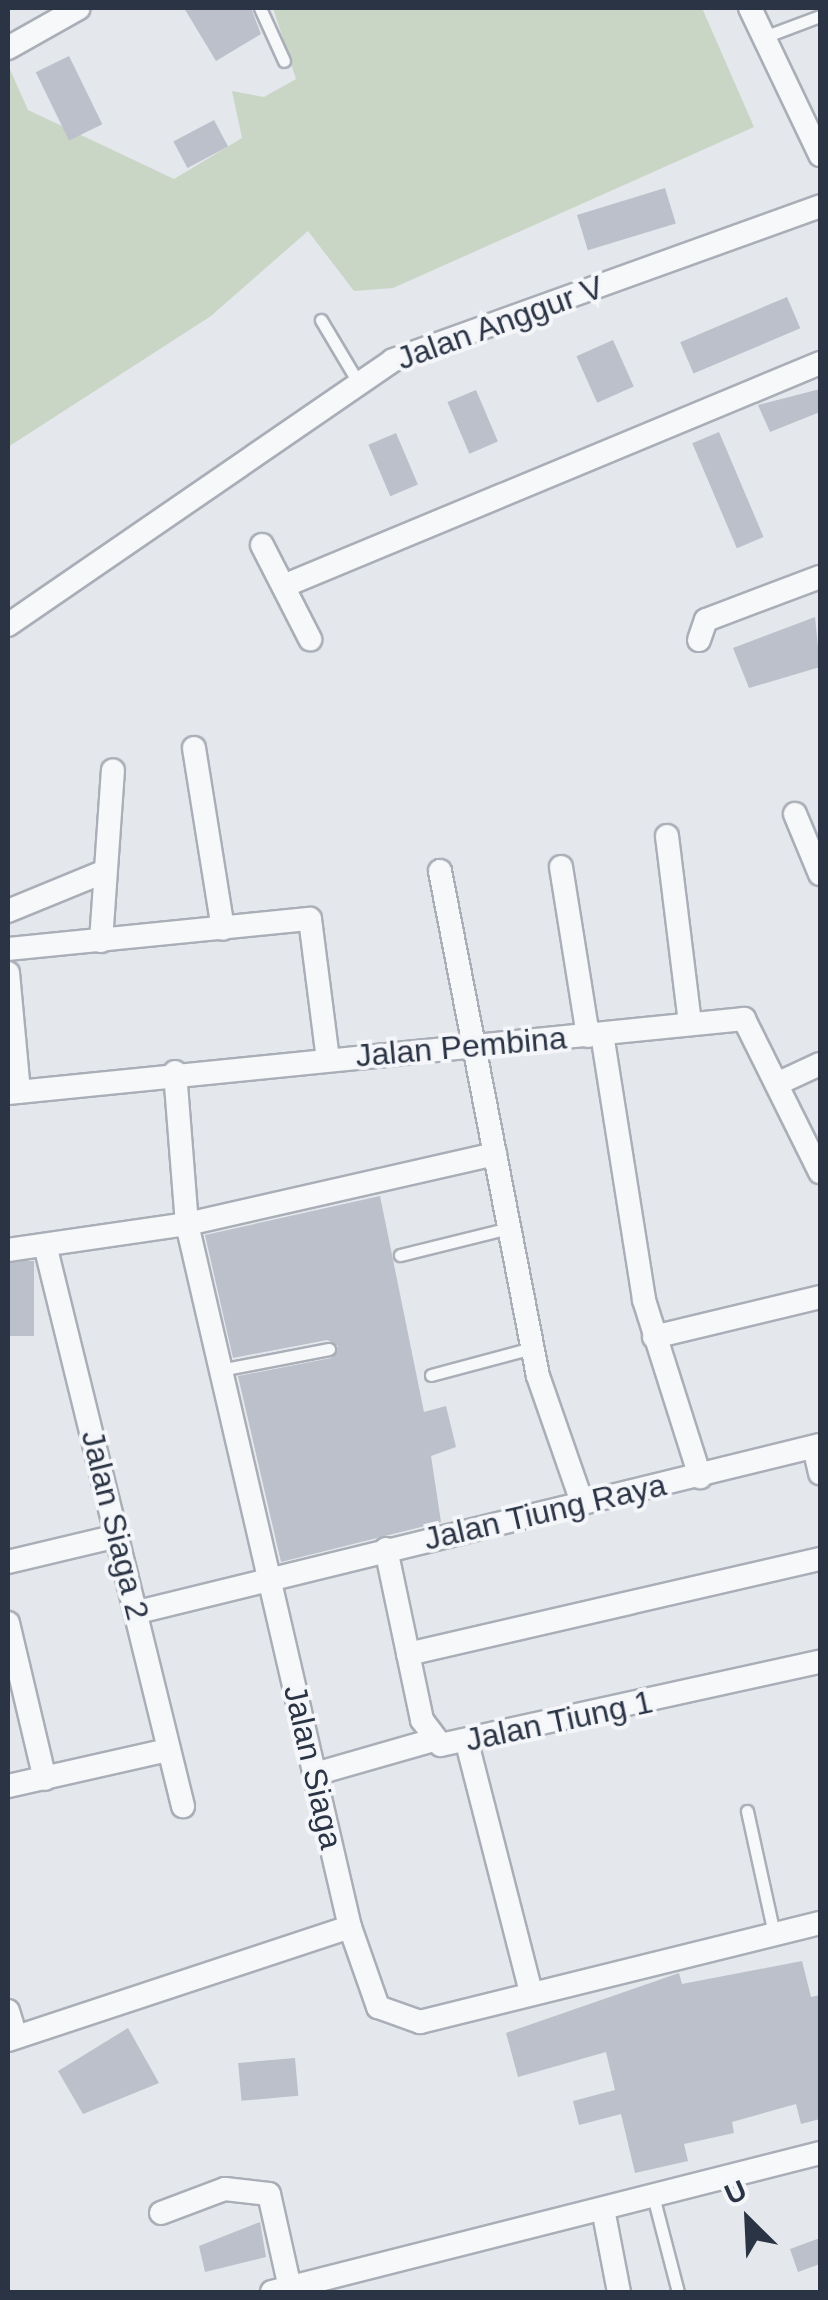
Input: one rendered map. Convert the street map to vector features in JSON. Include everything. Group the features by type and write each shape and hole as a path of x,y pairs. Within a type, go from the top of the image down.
{"street":[{"path":"8,48 46,16 80,8"},
{"path":"750,8 820,155"},
{"name":"Jalan Anggur V","path":"8,624 358,382 411,353 820,206"},
{"path":"286,585 820,363"},
{"path":"262,545 286,585 310,639"},
{"path":"698,640 706,620 820,576"},
{"path":"194,748 224,929"},
{"path":"101,940 103,872 114,770"},
{"path":"794,814 820,874"},
{"path":"667,836 690,1024"},
{"path":"560,867 654,1337 700,1477"},
{"path":"440,871 479,1050 494,1154 532,1348 582,1502"},
{"path":"8,911 103,872"},
{"path":"8,949 316,923 328,1059"},
{"path":"8,974 13,1092"},
{"name":"Jalan Pembina","path":"13,1092 176,1072 479,1050 744,1020 779,1083 820,1172"},
{"path":"779,1083 820,1064"},
{"name":"Jalan Siaga","path":"176,1072 186,1224 366,1984 394,2020 531,1992 820,1923"},
{"path":"8,1250 186,1224 494,1154"},
{"name":"Jalan Siaga 2","path":"45,1245 183,1806"},
{"path":"654,1337 820,1297"},
{"path":"817,1446 820,1473"},
{"name":"Jalan Tiung Raya","path":"138,1612 268,1576 700,1477 817,1446"},
{"path":"8,1562 117,1536"},
{"name":"Jalan Tiung 1","path":"386,1550 430,1741 467,1743 820,1662"},
{"path":"408,1654 820,1559"},
{"path":"8,1623 45,1779"},
{"path":"315,1774 430,1741"},
{"path":"467,1743 531,1992"},
{"path":"8,1786 168,1750"},
{"path":"8,2011 12,2038 350,1928"},
{"path":"160,2213 225,2189 269,2194 281,2290 820,2153"},
{"path":"603,2209 619,2292"}],"lane":[{"path":"260,8 284,61"},
{"path":"764,37 820,16"},
{"path":"321,320 358,382"},
{"path":"400,1255 509,1228"},
{"path":"431,1376 532,1348"},
{"path":"220,1370 329,1349"},
{"path":"747,1811 774,1934"},
{"path":"653,2196 678,2292"}],"green space":[{"path":"273,8 702,8 754,127 393,288 354,291 308,231 211,316 8,447 8,65 28,110 174,179 242,138 232,91 264,97 296,79"}],"building":[{"path":"184,8 251,8 261,34 216,61"},
{"path":"69,56 102,124 69,141 36,72"},
{"path":"214,120 228,146 187,168 173,142"},
{"path":"665,188 676,223 588,250 577,215"},
{"path":"787,297 800,328 694,374 680,342"},
{"path":"613,340 634,387 597,403 576,356"},
{"path":"820,389 820,412 770,432 758,405"},
{"path":"476,390 498,442 469,454 447,402"},
{"path":"719,432 764,537 737,548 692,443"},
{"path":"396,433 418,485 390,496 368,445"},
{"path":"815,617 820,667 749,688 733,648"},
{"path":"380,1196 424,1412 446,1406 456,1447 431,1456 441,1522 281,1562 238,1376 331,1358 338,1346 327,1340 233,1358 205,1235"},
{"path":"8,1261 34,1261 34,1336 8,1336"},
{"path":"802,1961 811,1997 820,1995 820,2119 801,2124 796,2104 732,2122 734,2133 684,2144 688,2161 635,2173 621,2114 579,2125 573,2101 615,2090 606,2052 518,2077 506,2033 679,1973 682,1984"},
{"path":"128,2028 159,2083 83,2114 58,2071"},
{"path":"295,2058 298,2096 242,2101 238,2063"},
{"path":"260,2222 266,2257 205,2272 199,2246"},
{"path":"820,2238 820,2264 798,2272 790,2249"}]}
